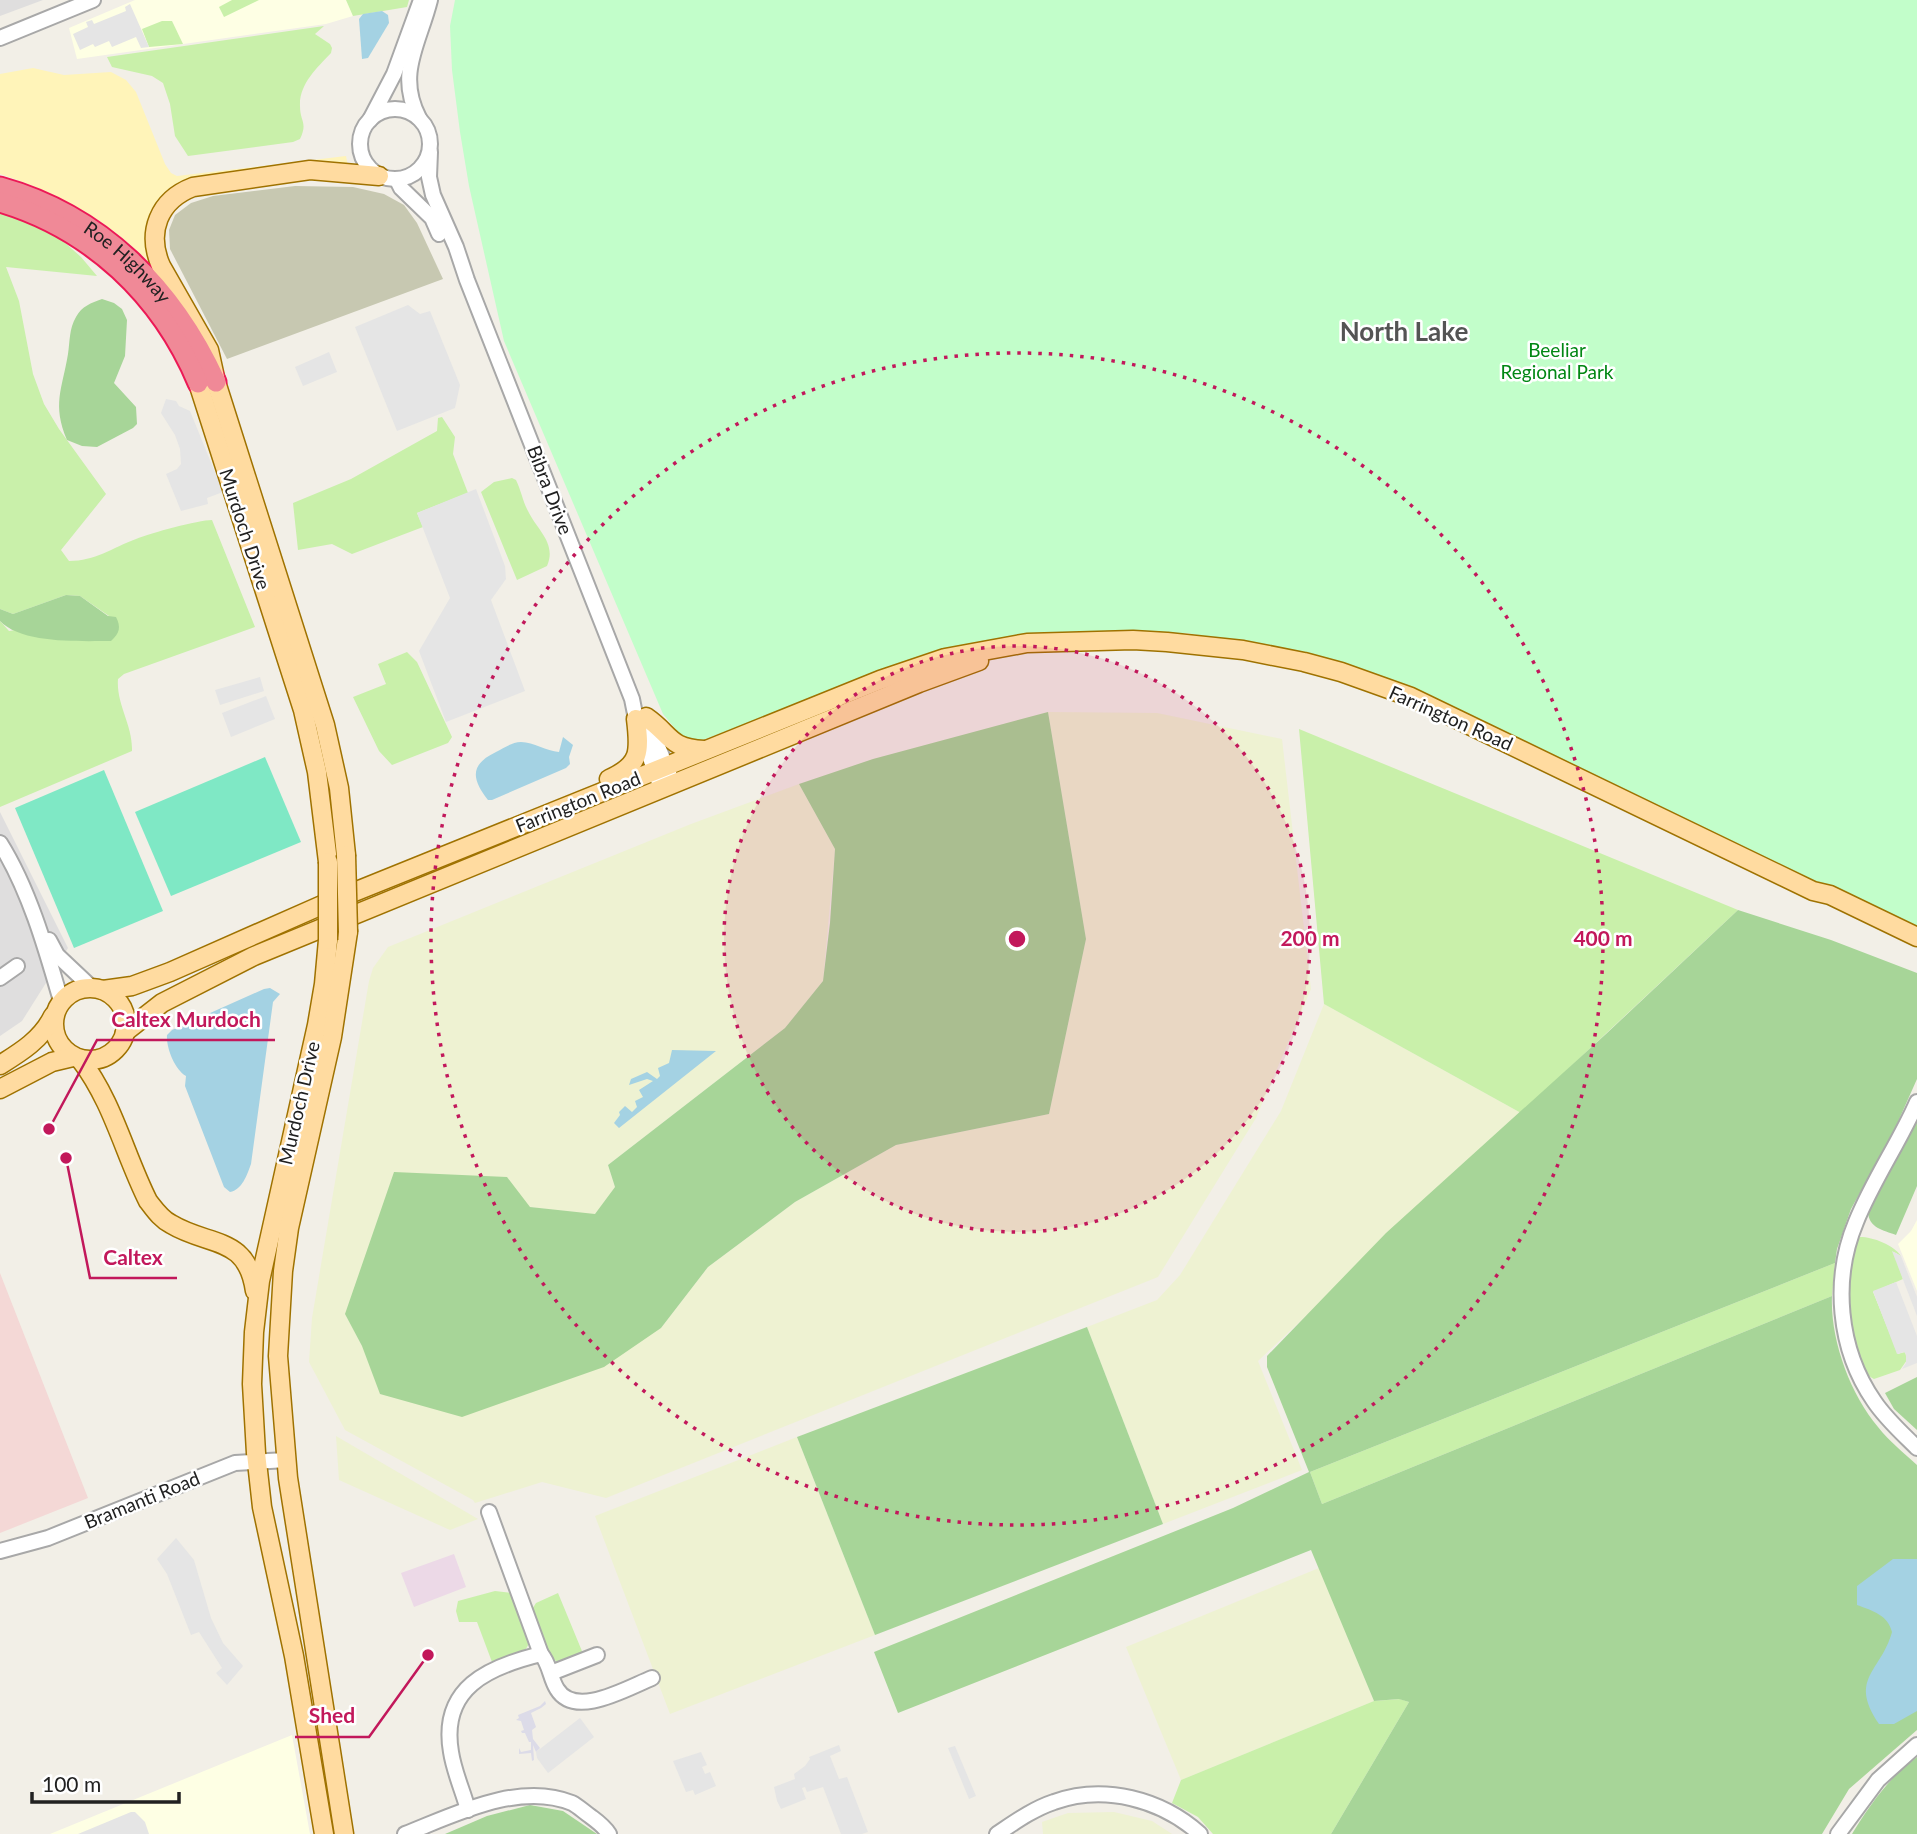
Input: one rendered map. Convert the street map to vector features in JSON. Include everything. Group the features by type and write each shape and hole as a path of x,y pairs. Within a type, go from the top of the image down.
{"highway":[{"name":"Roe Highway","path":"0,187 36,199 68,214 99,233 132,260 174,309 201,350 207,382"},
{"name":"Roe Highway","path":"0,202 67,230 122,271 150,301 207,382"}],"main road":[{"path":"207,382 209,350 157,256 154,234 166,204 193,187 283,174 324,170 379,176"},
{"name":"Murdoch Drive","path":"207,382 325,725 339,788 346,855 348,932 338,1006 293,1208 283,1271 278,1356 286,1460 344,1834"},
{"name":"Murdoch Drive","path":"207,382 306,721 321,793 328,862 328,940 324,984 264,1264 257,1305 252,1384 262,1507 294,1656 324,1834"},
{"name":"Farrington Road","path":"98,989 132,986 152,979 247,937 880,680 945,659 1027,643 1133,640 1206,645 1268,655 1340,672 1411,697 1813,891 1829,895 1917,937"},
{"name":"Farrington Road","path":"125,1032 162,1003 254,956 974,663 1061,643"},
{"path":"525,824 559,803 620,774 630,766 637,756 641,718 660,727 678,746 704,750"},
{"path":"418,867 433,870 493,848 496,850 494,858"},
{"name":"Farrington Road","path":"1813,891 1828,904 1887,937 1917,950"},
{"path":"1885,923 1893,933 1917,943"},
{"path":"0,1065 38,1039 58,1007 75,990 98,989 111,994 122,1007 125,1032 119,1046 105,1057 96,1060 77,1058 52,1062 0,1089"},
{"path":"58,1007 54,1034 65,1051 77,1058 96,1079 148,1201 158,1214 173,1226 236,1250 253,1275 257,1305"}],"street":[{"path":"0,38 93,0"},
{"path":"421,0 394,74 361,137 362,156 372,171 379,176 397,180 415,174 422,168 430,152 429,134 409,94 408,75 430,0"},
{"path":"369,121 384,111 394,109 403,110 419,118"},
{"name":"Bibra Drive","path":"430,152 429,177 433,195 456,247 668,787"},
{"name":"Bibra Drive","path":"397,180 401,188 432,218 448,252 467,280"},
{"path":"0,843 32,912 48,956 58,1007"},
{"path":"32,912 58,955 98,989"},
{"path":"0,978 16,966"},
{"path":"1917,1102 1899,1142 1855,1223 1843,1261 1842,1298 1845,1333 1858,1375 1885,1416 1917,1448"},
{"name":"Bramanti Road","path":"0,1551 48,1538 235,1463 286,1460"},
{"path":"489,1512 557,1690 570,1701 590,1702 652,1678"},
{"path":"468,1810 451,1753 449,1722 462,1692 480,1675 541,1654"},
{"path":"551,1672 597,1655"},
{"path":"1838,1834 1878,1780 1917,1745"},
{"path":"998,1834 1035,1810 1054,1802 1100,1794 1119,1796 1154,1806 1187,1822 1200,1834"},
{"path":"405,1834 500,1801 540,1797 572,1803 604,1826 609,1834"}],"shaded area":[{"path":"0,0 43,0 0,16"},
{"path":"135,0 347,0 353,16 326,24 77,59 69,28"},
{"path":"130,4 149,47 141,48 136,37 112,47 109,41 80,50 73,34 88,27 86,22 92,20 94,24 126,11 125,7"},
{"path":"295,186 353,187 384,194 404,205 417,223 443,279 227,359 170,249 169,230 175,215 191,203 213,196"},
{"path":"408,305 420,314 430,311 460,385 455,408 397,431 355,327"},
{"path":"329,352 337,372 303,386 295,367"},
{"path":"166,399 176,401 179,406 190,411 223,492 207,498 208,504 181,511 166,474 181,464 175,435 161,413"},
{"path":"476,489 505,566 506,579 491,600 525,691 446,722 419,651 450,598 417,513"},
{"path":"260,677 264,691 220,705 215,690"},
{"path":"266,696 275,719 231,737 222,713"},
{"path":"1048,712 1157,713 1282,739 1311,989 1256,1118 1158,1277 606,1498 542,1482 475,1503 345,1430 309,1362 312,1318 369,981 373,968 388,947 691,824 799,784 835,849 823,981 785,1028 608,1165 615,1187 595,1215 530,1207 346,1315 362,1346 661,1328 708,1267 795,1202 896,1145 1049,1114 1086,939"},
{"path":"0,812 68,948 22,1021 0,1036"},
{"path":"1324,1004 1521,1113 1258,1361 1302,1470 1163,1524 1087,1327 1157,1300 1180,1275 1281,1111"},
{"path":"1917,1220 1917,1291 1898,1244 1911,1231"},
{"path":"1892,1251 1901,1256 1917,1297 1917,1316"},
{"path":"0,1273 88,1498 0,1533"},
{"path":"1896,1282 1917,1336 1917,1363 1902,1369 1906,1363 1906,1354 1897,1354 1873,1291"},
{"path":"336,1436 478,1519 450,1530 339,1480"},
{"path":"797,1437 875,1635 670,1714 595,1516"},
{"path":"176,1538 194,1560 211,1618 223,1643 243,1666 227,1685 216,1673 222,1668 199,1632 191,1635 167,1574 157,1559"},
{"path":"454,1554 466,1587 414,1607 401,1573"},
{"path":"1319,1568 1374,1701 1181,1780 1126,1647"},
{"path":"545,1701 546,1704 531,1713 536,1727 532,1730 533,1739 540,1748 536,1752 533,1745 532,1761 531,1753 519,1754 519,1748 521,1752 531,1750 531,1742 521,1731 524,1730 521,1721 516,1720 518,1715 540,1706"},
{"path":"580,1718 594,1737 548,1773 537,1758 536,1752"},
{"path":"292,1735 310,1834 50,1834"},
{"path":"839,1745 841,1751 830,1756 839,1779 847,1777 868,1832 862,1834 841,1834 823,1787 807,1792 805,1787 802,1788 806,1799 781,1809 777,1801 774,1787 795,1779 794,1774 805,1766 809,1757"},
{"path":"955,1746 976,1796 969,1799 948,1748"},
{"path":"701,1752 707,1765 702,1767 705,1774 710,1772 716,1786 695,1795 693,1790 686,1792 673,1761"},
{"path":"135,1812 145,1822 149,1834 78,1834"},
{"path":"1114,1812 1152,1821 1172,1834 1043,1834 1042,1822 1068,1813"}],"green space":[{"path":"232,0 259,0 224,17 219,7"},
{"path":"346,0 409,0 407,7 353,16"},
{"name":"Beeliar Regional Park","path":"455,0 1917,0 1917,932 1519,740 1345,663 1187,633 1042,634 926,655 689,745 663,714 504,341 469,186 460,132 452,70 450,26"},
{"path":"162,21 172,21 183,44 149,47 142,29"},
{"path":"324,26 315,34 330,44 331,53 310,77 302,91 300,111 304,125 300,139 293,142 188,156 175,136 170,104 163,83 152,76 112,67 107,57"},
{"path":"0,208 45,225 81,257 97,276 6,267 19,301 33,374 44,404 106,494 61,550 69,561 87,559 152,534 212,520 255,627 124,674 118,679 118,688 132,741 132,751 0,807 0,621 9,631 109,616 80,596 66,595 13,614 0,609"},
{"path":"102,299 122,309 127,320 125,356 114,383 136,407 137,424 97,447 82,446 67,440 60,416 60,397 74,322 84,308"},
{"path":"442,417 455,437 453,454 468,493 417,513 423,527 352,554 332,544 298,550 293,503 351,479 437,431 438,418"},
{"path":"512,478 516,480 526,507 550,550 547,566 517,580 481,492 494,482"},
{"path":"66,595 80,596 108,616 116,617 119,630 114,638 111,641 52,640 22,634 0,621 0,609 13,614"},
{"path":"407,652 417,662 452,737 448,743 392,765 379,751 353,697 386,684 378,664"},
{"path":"1048,712 1086,939 1049,1114 896,1145 795,1202 708,1267 661,1328 604,1367 462,1417 380,1394 362,1346 345,1314 394,1172 507,1177 530,1207 595,1214 615,1187 608,1165 785,1028 823,981 835,849 799,784 873,759"},
{"path":"1299,729 1738,910 1521,1113 1324,1004"},
{"path":"265,757 301,842 171,896 135,812"},
{"path":"104,770 163,911 74,948 15,808"},
{"path":"1738,910 1831,940 1917,973 1917,1079 1893,1133 1851,1209 1835,1263 1310,1472 1322,1504 1832,1296 1838,1348 1859,1399 1882,1432 1917,1465 1917,1730 1849,1789 1822,1834 1331,1834 1409,1702 1399,1699 1374,1701 1311,1550 898,1713 874,1652 1233,1508 1309,1472 1267,1367 1267,1356 1386,1233 1606,1034"},
{"path":"1917,1121 1917,1186 1896,1235 1874,1225 1868,1212"},
{"path":"1860,1237 1883,1242 1901,1256 1894,1252 1903,1279 1873,1292 1898,1354 1905,1352 1907,1360 1900,1370 1874,1379 1865,1370 1857,1354 1849,1311 1849,1266 1853,1248"},
{"path":"1835,1263 1832,1296 1322,1504 1310,1472"},
{"path":"1087,1327 1163,1524 875,1635 797,1437"},
{"path":"1917,1377 1917,1430 1894,1409 1885,1393"},
{"path":"495,1591 513,1593 530,1642 524,1652 496,1663 492,1662 477,1622 459,1622 456,1611 458,1601"},
{"path":"558,1593 584,1656 561,1664 545,1648 531,1611 536,1603"},
{"path":"1400,1699 1409,1702 1331,1834 1213,1834 1198,1817 1172,1803 1181,1780 1374,1701"},
{"path":"1917,1757 1917,1834 1852,1834 1881,1792"},
{"path":"530,1805 563,1811 597,1834 445,1834 487,1816"}],"sand":[{"path":"33,68 64,75 111,72 126,80 136,92 165,164 171,173 177,176 346,156 348,166 175,190 153,266 119,235 82,210 43,190 0,174 0,74"}],"water":[{"path":"382,11 388,15 389,23 368,58 362,59 359,19 363,14"},
{"path":"563,737 573,745 570,764 566,768 488,800 476,779 477,767 481,762 518,742 531,743 559,752"},
{"path":"270,988 280,994 273,1002 251,1164 241,1185 230,1192 224,1187 185,1086 186,1076 172,1058 167,1035 172,1030"},
{"path":"672,1050 716,1051 619,1128 614,1123 620,1115 619,1112 625,1106 632,1112 637,1107 635,1101 643,1097 639,1090 653,1081 647,1079 629,1085 631,1079 647,1072 657,1079 660,1076 658,1068 669,1063"},
{"path":"1893,1559 1917,1559 1917,1711 1894,1724 1879,1724 1866,1696 1867,1685 1892,1632 1887,1621 1857,1605 1857,1586"}],"place":[{"name":"Caltex Murdoch","path":"49,1129"},
{"name":"Caltex","path":"66,1158"},
{"name":"Shed","path":"428,1655"}],"district":[{"name":"North Lake","path":"1404,332"}]}
